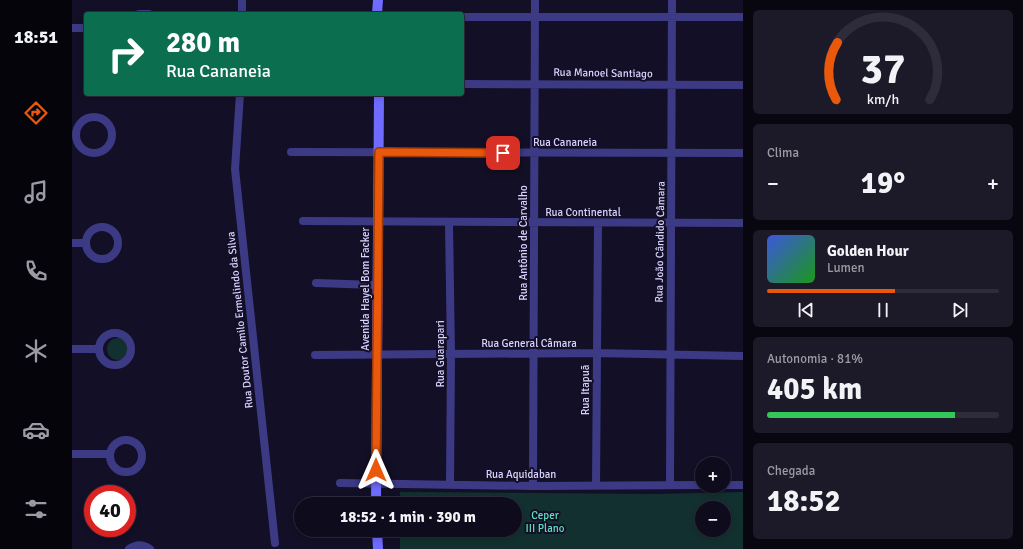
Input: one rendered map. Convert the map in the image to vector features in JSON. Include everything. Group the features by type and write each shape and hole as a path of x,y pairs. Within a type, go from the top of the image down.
{"street":[{"path":"242,0 242,12"},
{"path":"377,12 378,0"},
{"name":"Rua Antônio de Carvalho","path":"533,486 535,0"},
{"name":"Rua João Cândido Câmara","path":"670,485 673,152 672,0"},
{"path":"464,17 743,18"},
{"path":"72,28 84,28"},
{"name":"Rua Manoel Santiago","path":"464,84 743,86"},
{"name":"Rua Doutor Camilo Ermelindo da Silva","path":"240,96 234,169 275,543"},
{"name":"Avenida Hayel Bom Facker","path":"376,497 379,96"},
{"path":"95,116 106,121 112,131 112,137 107,148 96,153 90,153 79,146 74,135 79,124 89,117 95,116"},
{"name":"Rua Cananeia","path":"291,152 743,152"},
{"name":"Rua Continental","path":"303,221 377,223 743,223"},
{"name":"Rua Guarapari","path":"450,222 450,485"},
{"name":"Rua Itapuã","path":"596,485 598,223"},
{"path":"103,226 116,234 119,244 114,254 110,258 99,259 90,253 86,243 89,233 93,229 103,226"},
{"path":"72,242 86,243"},
{"path":"316,283 377,285"},
{"path":"112,333 117,333 127,338 132,348 126,362 116,366 106,363 102,359 98,349 102,338 112,333"},
{"path":"72,349 98,349"},
{"name":"Rua General Câmara","path":"314,355 533,353 743,356"},
{"path":"129,440 134,442 141,449 142,460 137,469 126,473 116,469 112,465 110,454 111,449 118,442 129,440"},
{"path":"72,454 110,454"},
{"name":"Rua Aquidaban","path":"340,484 533,486 695,485"},
{"path":"731,485 743,485"},
{"path":"377,537 378,549"},
{"path":"129,549 136,545 142,545 150,549"}],"green space":[{"path":"114,338 122,338 129,345 129,353 122,360 114,360 107,353 107,345"},
{"name":"Ceper III Plano","path":"400,492 656,494 743,492 743,549 400,549 400,537 522,537 522,497 400,497"}],"route":[{"path":"376,470 377,223 379,152 503,153"}]}
